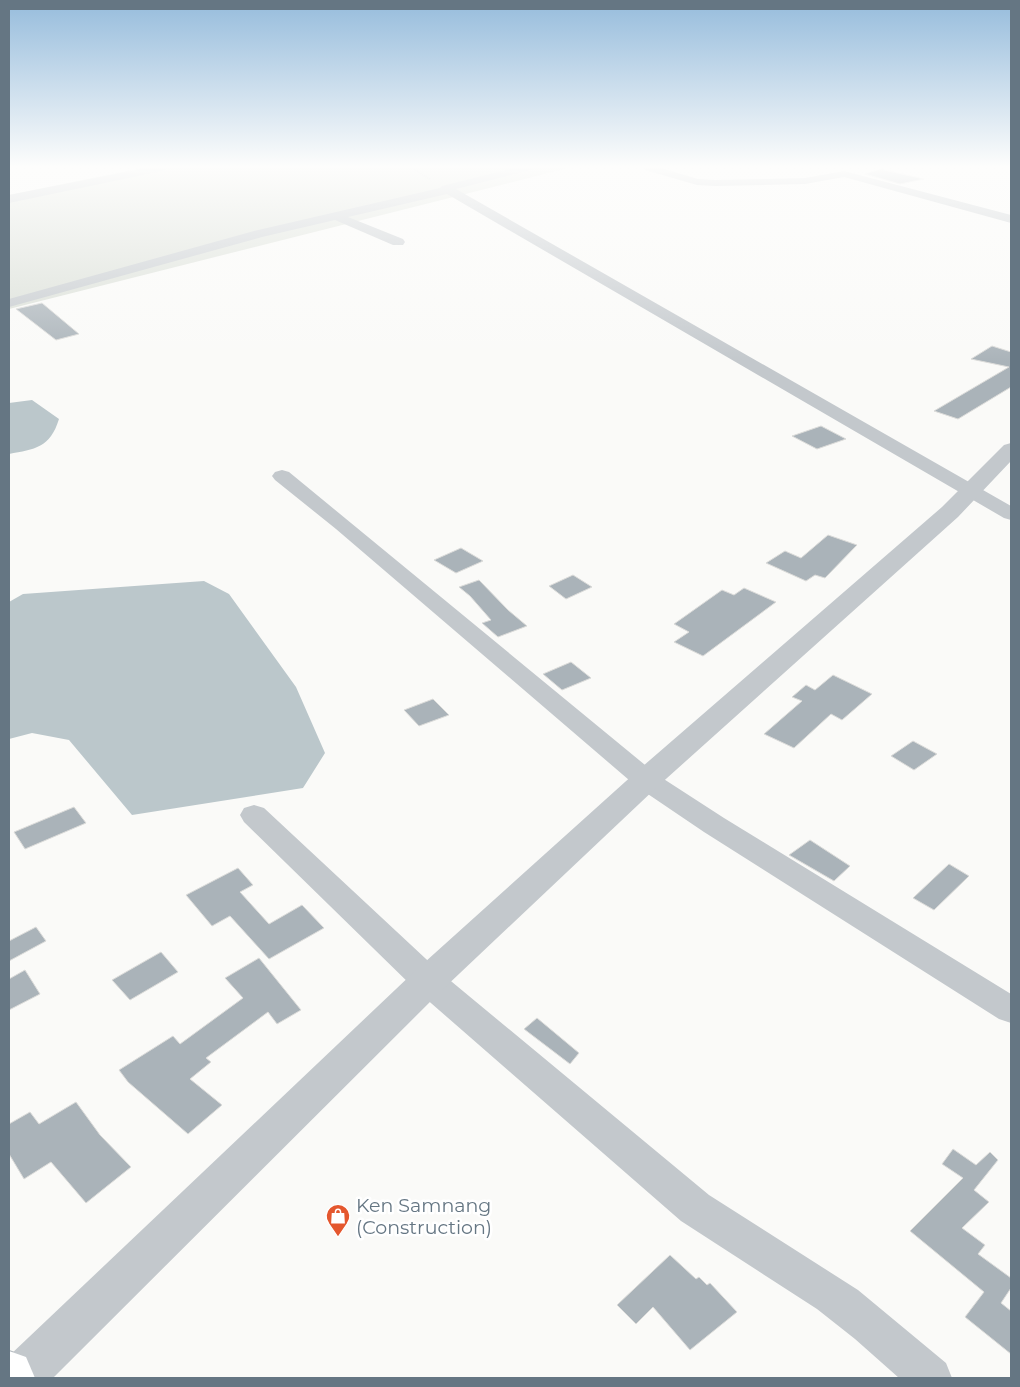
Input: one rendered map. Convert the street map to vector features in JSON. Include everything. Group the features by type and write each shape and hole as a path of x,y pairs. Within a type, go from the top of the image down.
{"main road":[{"path":"9,1374 11,1378"}],"street":[{"path":"9,303 265,233"},
{"path":"376,233 398,242"},
{"path":"521,233 1011,514"},
{"path":"20,1378 428,981 646,780 950,512 1011,448"},
{"path":"282,476 646,780 722,830 1011,1010"},
{"path":"254,815 428,981 695,1208 832,1296 931,1378"}],"shaded area":[{"path":"9,233 311,233 9,309"},
{"path":"32,400 59,419 55,429 46,442 40,446 9,454 9,403"},
{"path":"204,581 229,594 296,687 325,753 303,788 132,815 69,740 32,733 9,739 9,602 23,594"}],"building":[{"path":"42,303 79,334 56,340 16,309"},
{"path":"992,346 1011,352 1011,387 958,419 934,411 1009,367 971,359"},
{"path":"821,426 846,439 817,449 792,436"},
{"path":"828,535 857,545 825,578 815,575 806,581 766,563 785,551 801,558"},
{"path":"461,548 483,561 456,573 434,560"},
{"path":"573,575 592,587 566,599 549,586"},
{"path":"479,580 508,610 527,626 498,637 482,623 491,620 470,596 459,587"},
{"path":"744,588 776,602 703,656 674,642 689,632 674,624 722,590 734,595"},
{"path":"571,662 591,678 562,690 543,674"},
{"path":"833,675 872,694 842,720 831,714 794,748 764,734 802,701 792,697 806,685 815,690"},
{"path":"433,699 449,715 419,726 404,710"},
{"path":"913,741 937,754 914,770 891,756"},
{"path":"74,807 86,823 25,849 14,832"},
{"path":"810,840 850,866 834,881 789,855"},
{"path":"949,864 969,876 934,910 913,898"},
{"path":"238,868 253,885 240,892 269,924 302,905 324,928 269,959 230,916 212,926 186,895"},
{"path":"36,927 46,941 9,961 9,941"},
{"path":"161,952 178,972 130,1000 112,980"},
{"path":"259,958 301,1010 277,1024 268,1012 206,1058 211,1062 190,1079 222,1105 188,1134 128,1082 119,1070 173,1036 180,1044 243,998 225,978"},
{"path":"25,970 40,994 9,1010 9,979"},
{"path":"537,1018 579,1053 570,1064 524,1029"},
{"path":"76,1102 100,1135 131,1167 86,1203 51,1162 24,1179 9,1154 9,1124 30,1112 39,1124"},
{"path":"953,1149 976,1165 990,1152 998,1160 974,1190 989,1202 962,1228 985,1245 978,1254 1011,1278 1011,1288 1001,1303 1011,1311 1011,1354 965,1317 984,1292 910,1231 963,1178 942,1164"},
{"path":"670,1255 696,1279 699,1277 707,1285 710,1283 737,1312 690,1350 653,1307 636,1324 617,1305"}],"place":[{"name":"Ken Samnang (Construction)","path":"338,1237"}]}
